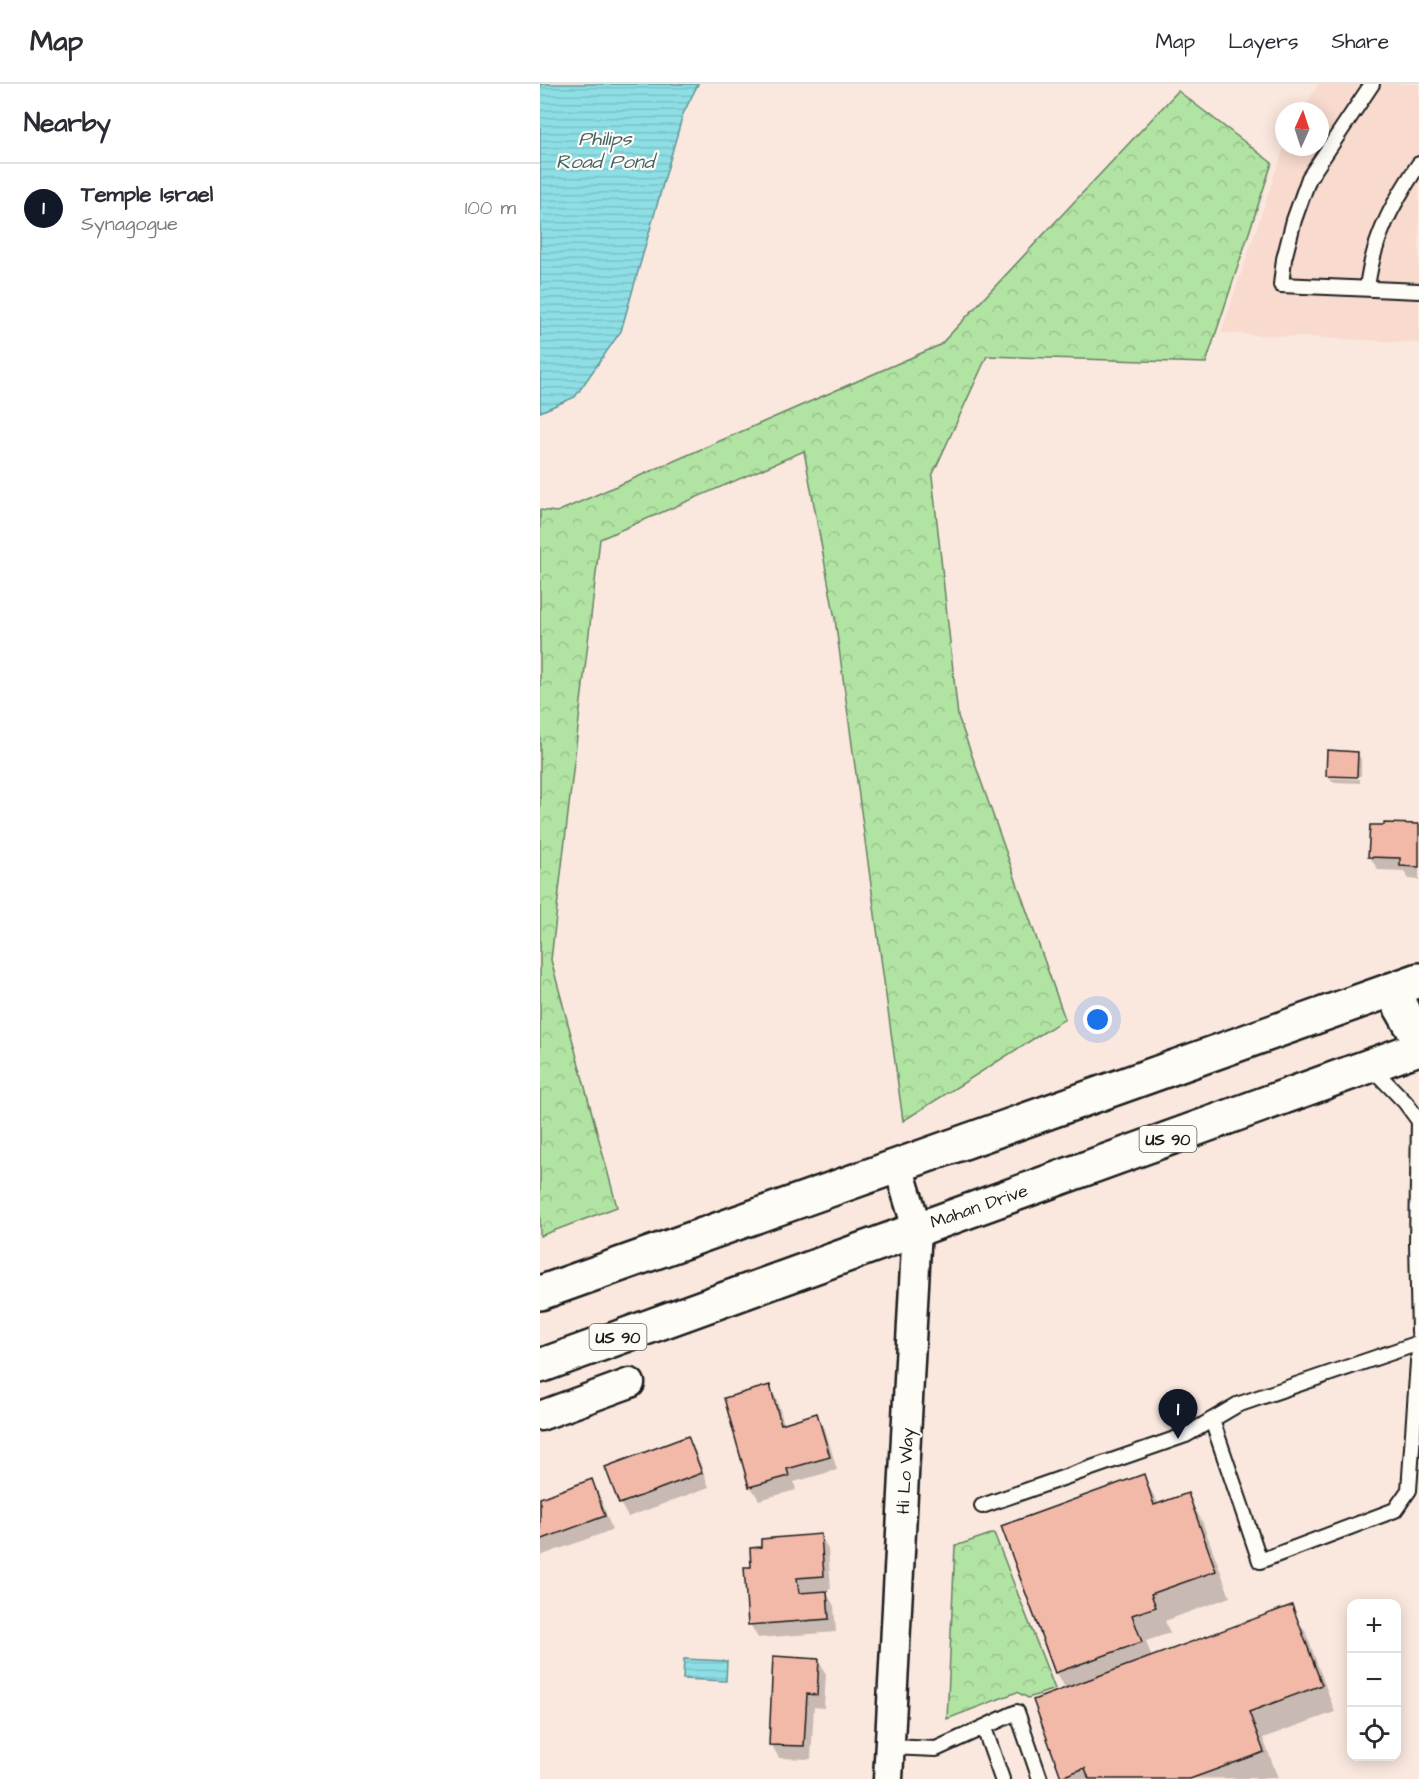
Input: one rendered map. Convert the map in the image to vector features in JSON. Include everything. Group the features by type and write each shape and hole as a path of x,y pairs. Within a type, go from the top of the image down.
{"main road":[{"path":"540,1293 1405,985 1419,1039"},
{"name":"Mahan Drive","path":"540,1366 1419,1048"}],"street":[{"name":"Hi Lo Way","path":"888,1779 917,1228 898,1166"},
{"path":"540,1416 630,1383"}],"lane":[{"path":"1372,84 1309,178 1294,220 1284,259 1281,285 1419,291"},
{"path":"1367,288 1370,263 1380,230 1419,164"},
{"path":"1371,1067 1419,1120 1419,1332"},
{"path":"982,1506 1185,1435 1237,1405 1419,1343"},
{"path":"1212,1420 1260,1561 1395,1510 1409,1490 1419,1348"},
{"path":"890,1748 936,1749 1017,1712 1040,1779"},
{"path":"984,1728 1002,1779"}],"shaded area":[{"path":"1318,84 1419,84 1419,343 1221,333 1281,156 1329,156 1329,102 1308,102"}],"green space":[{"path":"1178,91 1272,163 1206,363 987,356 932,476 958,716 1065,1019 903,1121 835,619 804,451 600,539 551,960 617,1207 540,1236 540,510 557,512 940,345"},
{"path":"994,1533 1055,1689 1028,1698 1017,1692 947,1719 955,1546"}],"water":[{"name":"Philips Road Pond","path":"540,84 698,84 683,114 621,331 575,397 540,412"},
{"path":"684,1659 727,1661 726,1681 683,1679"}],"building":[{"path":"1327,750 1358,752 1357,777 1326,776"},
{"path":"1384,823 1419,824 1419,867 1400,866 1400,858 1368,857 1370,825 1384,825"},
{"path":"770,1385 781,1424 817,1413 830,1457 787,1469 789,1476 749,1487 724,1398"},
{"path":"688,1436 702,1473 619,1504 605,1467"},
{"path":"1144,1474 1154,1505 1188,1493 1216,1571 1151,1594 1156,1607 1132,1615 1142,1642 1055,1673 1001,1526"},
{"path":"592,1479 605,1516 540,1540 540,1498"},
{"path":"821,1534 824,1576 797,1578 799,1593 827,1591 829,1619 748,1625 744,1567 751,1567 750,1548 761,1547 761,1539"},
{"path":"1292,1605 1322,1685 1249,1712 1264,1752 1190,1779 1089,1779 1085,1768 1061,1777 1033,1700"},
{"path":"773,1656 819,1659 817,1695 807,1694 804,1746 769,1745"}],"place":[{"name":"Temple Israel","path":"1178,1439"}]}
